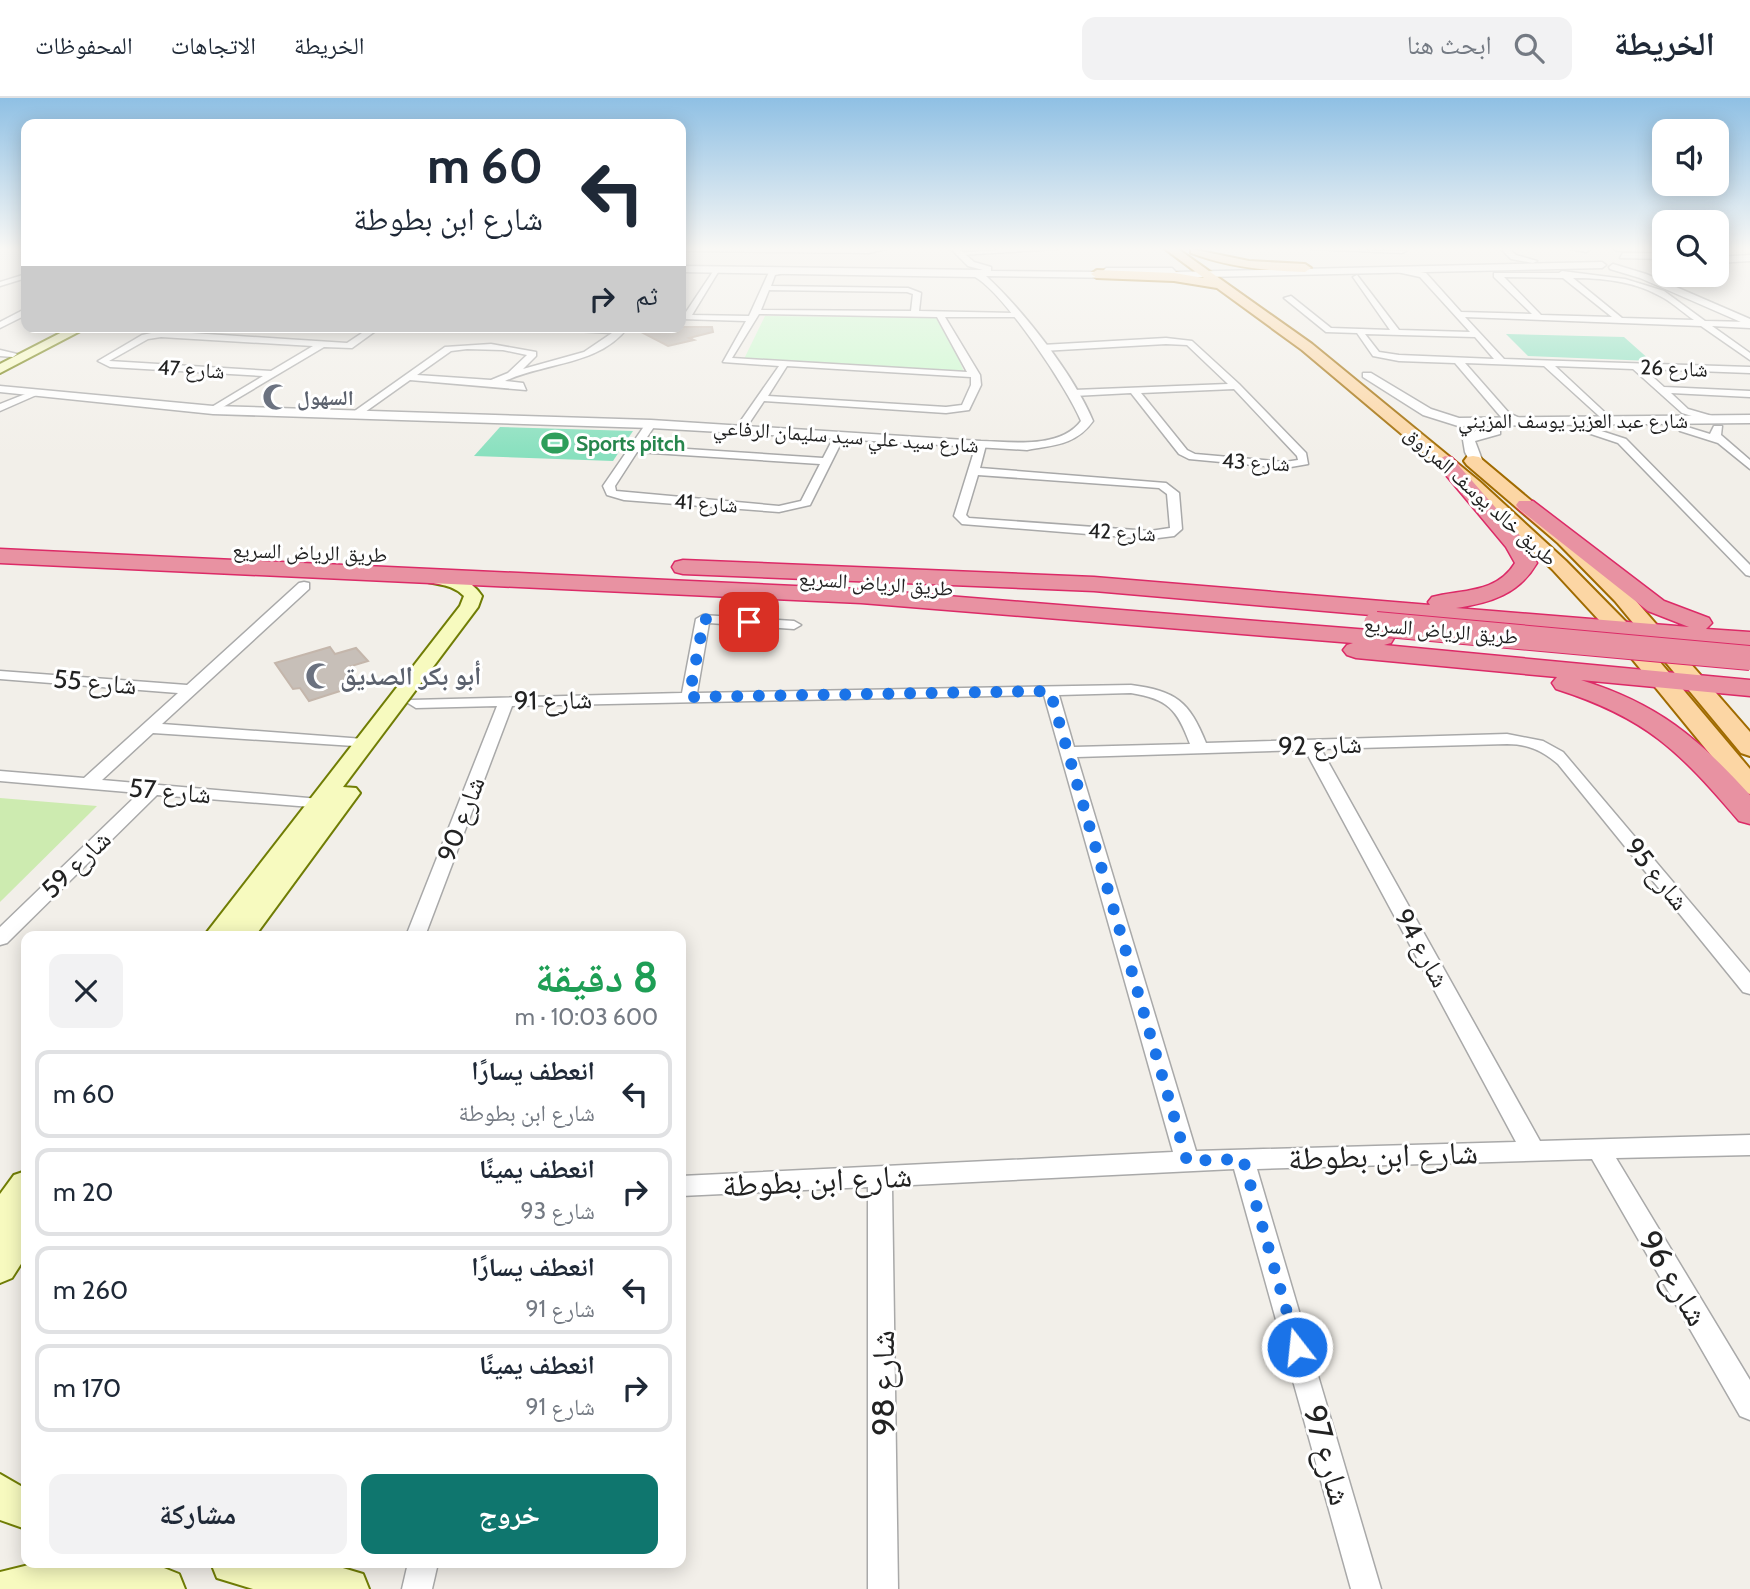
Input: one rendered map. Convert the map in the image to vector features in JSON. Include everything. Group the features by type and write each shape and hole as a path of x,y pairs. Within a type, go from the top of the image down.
{"highway":[{"path":"1357,607 1471,597 1511,584 1521,574 1526,563 1516,545 1445,446"},
{"path":"1526,505 1656,606 1697,623 1750,631"},
{"name":"طريق الرياض السريع","path":"0,535 656,577"},
{"name":"طريق الرياض السريع","path":"0,556 367,573 656,577 939,586 1385,639 1750,669"},
{"path":"656,577 774,569 1043,581 1750,640"},
{"path":"656,577 946,617 1385,639 1567,670 1750,688"},
{"path":"1536,622 1577,633 1592,642 1600,653 1598,662 1586,668 1567,670"},
{"path":"1385,639 1599,693 1675,736 1695,753 1750,814"},
{"name":"طريق الرياض السريع","path":"1385,639 1750,658"},
{"path":"1750,646 1743,654 1750,669"}],"main road":[{"name":"طريق خالد يوسف المرزوق","path":"1269,319 1445,446 1478,465 1526,505 1584,559 1652,630 1750,748"},
{"name":"طريق خالد يوسف المرزوق","path":"1292,319 1367,375 1445,446 1619,628 1750,786"},
{"path":"0,360 6,354 53,333"},
{"path":"0,369 70,333"},
{"path":"244,931 329,804 364,744 457,623 473,596 469,588 437,577 367,573"},
{"path":"221,931 416,703 470,629 468,623 457,623"},
{"path":"0,1221 21,1193"},
{"path":"0,1268 21,1234"},
{"path":"0,1494 6,1502 21,1507"},
{"path":"254,1568 348,1589"},
{"path":"11,1589 42,1581 94,1580 138,1583 164,1589"}],"street":[{"path":"752,319 726,360 975,375"},
{"path":"760,398 962,410 968,406 976,385 975,375 942,319"},
{"name":"شارع سيد علي سيد سليمان الرفاعي","path":"0,388 213,410 651,424 981,445 1043,444 1079,432 1087,421 1083,407 1018,319"},
{"path":"1313,319 1324,328 1477,335"},
{"path":"1386,319 1396,332"},
{"path":"1463,319 1502,362"},
{"path":"1608,319 1750,324"},
{"path":"1696,319 1750,357"},
{"path":"1722,322 1738,319"},
{"name":"شارع 26","path":"1359,331 1371,351 1381,356 1750,370"},
{"path":"321,345 349,346 368,333"},
{"path":"491,383 511,375 583,357 604,346 618,333"},
{"name":"شارع 47","path":"271,374 110,364 102,361 145,337 161,334 321,345"},
{"name":"شارع 43","path":"1042,348 1182,342 1193,346 1236,386 1302,455 1304,462 1285,465 1193,457 1183,452 1134,391"},
{"name":"شارع 47","path":"213,410 321,345"},
{"path":"354,415 441,351 454,347 521,350 533,354 511,375"},
{"path":"1458,360 1505,419"},
{"path":"740,429 785,363"},
{"path":"1546,363 1609,422"},
{"path":"1634,366 1661,390 1681,422"},
{"name":"شارع عبد العزيز يوسف المزيني","path":"1367,375 1427,412 1444,419 1472,424 1505,419 1622,435 1681,422"},
{"path":"407,377 523,385 523,388"},
{"path":"1074,393 1236,386"},
{"path":"1661,390 1750,394"},
{"path":"0,408 36,393"},
{"name":"شارع عبد العزيز يوسف المزيني","path":"1718,430 1750,419"},
{"name":"شارع عبد العزيز يوسف المزيني","path":"1478,465 1471,452 1469,440 1471,437 1494,431 1660,421 1661,426 1681,422 1718,430 1750,428"},
{"path":"1635,422 1647,425 1647,429"},
{"name":"شارع 41","path":"651,424 609,486 611,493 624,497 796,508 806,503 840,435"},
{"path":"1718,430 1750,466"},
{"path":"1622,435 1750,572"},
{"name":"شارع 42","path":"974,471 1162,485 1173,494 1176,529 1170,533 1150,535 966,521 960,516 981,445"},
{"name":"شارع 41","path":"634,449 826,461"},
{"name":"شارع 55","path":"89,783 304,586"},
{"path":"689,697 704,619 794,625"},
{"name":"شارع 55","path":"0,675 191,690"},
{"name":"شارع 91","path":"416,703 1131,689 1160,693 1180,704 1200,748"},
{"path":"1050,691 1070,752 1187,1161"},
{"name":"شارع 90","path":"417,931 506,701"},
{"path":"150,728 364,744"},
{"name":"شارع 92","path":"1070,752 1519,739 1547,748 1564,761"},
{"name":"شارع 94","path":"1311,746 1532,1151"},
{"name":"شارع 95","path":"1564,761 1750,987"},
{"name":"شارع 57","path":"0,776 329,804"},
{"name":"شارع 59","path":"0,938 152,790"},
{"name":"شارع ابن بطوطة","path":"686,1186 1187,1161 1750,1145"},
{"name":"شارع 96","path":"1598,1149 1750,1406"},
{"name":"شارع 97","path":"1243,1159 1366,1589"},
{"name":"شارع 98","path":"880,1178 883,1589"},
{"path":"416,1589 422,1568"}],"green space":[{"path":"764,319 942,319 964,372 744,359"},
{"path":"1506,334 1624,337 1651,361 1528,356"},
{"name":"Sports pitch","path":"500,427 633,431 613,461 474,456"},
{"path":"0,798 97,806 0,902"}],"building":[{"path":"686,327 712,327 713,332 668,346 643,333 686,333"},
{"name":"أبو بكر الصديق","path":"330,647 335,654 356,648 368,661 348,667 359,685 309,701 300,688 293,689 275,663"}],"place":[{"name":"السهول","path":"276,397"},
{"name":"Sports pitch","path":"555,443"},
{"name":"أبو بكر الصديق","path":"319,676"}],"route":[{"path":"749,622 704,619 689,697 1050,691 1070,752 1187,1161 1243,1159 1297,1347"}]}
